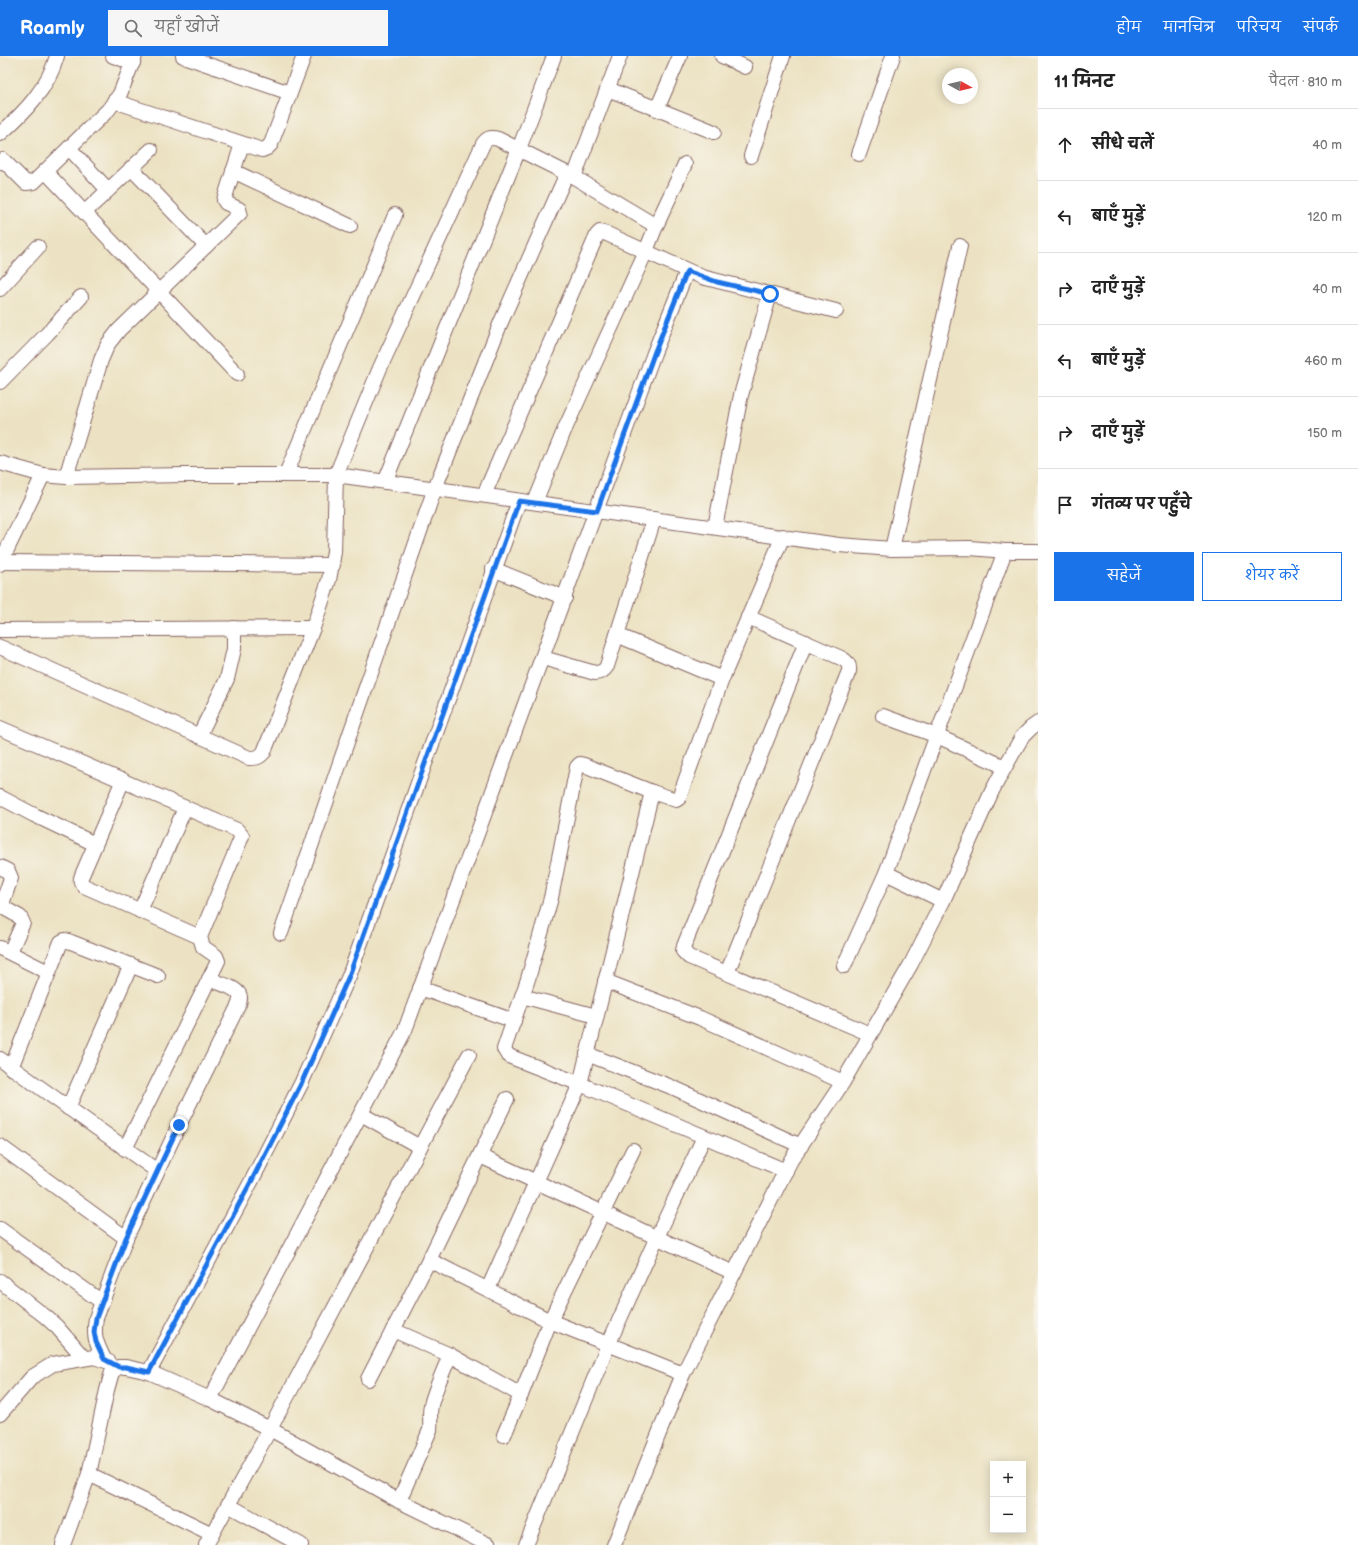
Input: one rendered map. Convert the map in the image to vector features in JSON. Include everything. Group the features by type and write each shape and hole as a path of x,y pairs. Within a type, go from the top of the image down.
{"street":[{"path":"0,134 17,119 46,83 57,56"},
{"path":"1,160 26,183 34,182 108,110 120,94 134,60 113,56"},
{"path":"183,56 290,93"},
{"path":"114,101 262,150 271,144 304,56"},
{"path":"385,482 519,149 554,56"},
{"path":"281,933 435,488 501,322 570,175 608,89 620,56"},
{"path":"657,109 680,56"},
{"path":"722,56 745,67"},
{"path":"751,156 783,56"},
{"path":"859,154 892,56"},
{"path":"608,89 714,132"},
{"path":"0,647 249,758 260,757 264,752 313,628 329,580 333,565 334,552 336,475 380,368 483,144 486,140 491,138 498,139 570,175 656,226"},
{"path":"66,477 101,360 108,344 119,330 240,213 239,209 226,203 224,200 242,144"},
{"path":"69,148 108,190"},
{"path":"85,212 151,150"},
{"path":"535,502 567,424 685,164"},
{"path":"131,168 206,246"},
{"path":"233,170 350,226"},
{"path":"45,171 237,374"},
{"path":"286,474 395,215"},
{"path":"484,495 597,235 603,232 687,271 717,282 836,310"},
{"path":"892,549 960,246"},
{"path":"0,289 38,247"},
{"path":"210,1399 405,1030 654,354 687,271"},
{"path":"715,527 741,395 770,294"},
{"path":"0,382 82,297"},
{"path":"0,463 43,475 66,477 286,474 336,475 519,501 654,518 839,545 892,549 970,548 1005,551 1038,551"},
{"path":"43,475 0,563 333,565"},
{"path":"149,1372 252,1180 301,1084 349,976 493,569 519,501"},
{"path":"543,658 600,673 607,666 654,518"},
{"path":"783,536 722,679 679,798 676,800 671,799 584,765 580,764 577,767 551,898 522,996 504,1049 511,1057 580,1084 786,1171"},
{"path":"844,966 886,873 1005,551"},
{"path":"493,569 565,598"},
{"path":"727,973 850,666 847,661 748,617"},
{"path":"199,736 227,678 234,649 234,628"},
{"path":"0,630 313,628"},
{"path":"617,634 722,679"},
{"path":"806,642 683,951 688,957 870,1034"},
{"path":"883,716 937,736 1005,767"},
{"path":"614,1545 683,1374 786,1171 843,1082 911,964 943,901 1005,767 1022,737 1030,728 1038,723"},
{"path":"0,728 237,830 242,836 200,937 200,942 203,947 218,958 126,1149"},
{"path":"123,780 80,883 200,937"},
{"path":"488,1289 580,1084 652,792"},
{"path":"0,797 95,844"},
{"path":"140,911 185,808"},
{"path":"0,867 11,874 3,901 4,908 23,920 23,923 5,950 48,972"},
{"path":"886,873 943,901"},
{"path":"12,1068 48,972 61,942 65,940 158,976"},
{"path":"68,1108 131,965"},
{"path":"104,1359 96,1342 94,1332 96,1318 126,1238 157,1171 239,1004 239,994 234,989 209,979"},
{"path":"605,981 700,1018 843,1082"},
{"path":"420,988 514,1021"},
{"path":"522,996 596,1016"},
{"path":"587,1054 674,1088 801,1146"},
{"path":"89,1474 209,1540 270,1429 469,1055"},
{"path":"0,1059 157,1171"},
{"path":"368,1379 429,1260 507,1099"},
{"path":"361,1114 420,1147"},
{"path":"526,1545 608,1345 656,1237 704,1137"},
{"path":"0,1146 126,1238"},
{"path":"504,1435 550,1321 633,1150"},
{"path":"480,1156 734,1273"},
{"path":"0,1229 102,1302"},
{"path":"429,1260 550,1321 683,1374"},
{"path":"0,1281 57,1327 84,1358"},
{"path":"393,1330 450,1355 521,1395"},
{"path":"399,1501 430,1430 431,1404 450,1355"},
{"path":"0,1414 32,1377 42,1369 53,1364 84,1358 94,1357 104,1359 119,1367 149,1372 210,1399 270,1429 399,1501 489,1545"},
{"path":"63,1545 89,1474 112,1372 119,1367"},
{"path":"228,1505 301,1545"}],"route":[{"path":"179,1125 126,1238 96,1318 94,1332 96,1342 104,1359 119,1367 149,1372 252,1180 301,1084 349,976 493,569 519,501 597,511 654,354 687,271 717,282 770,294"}]}
